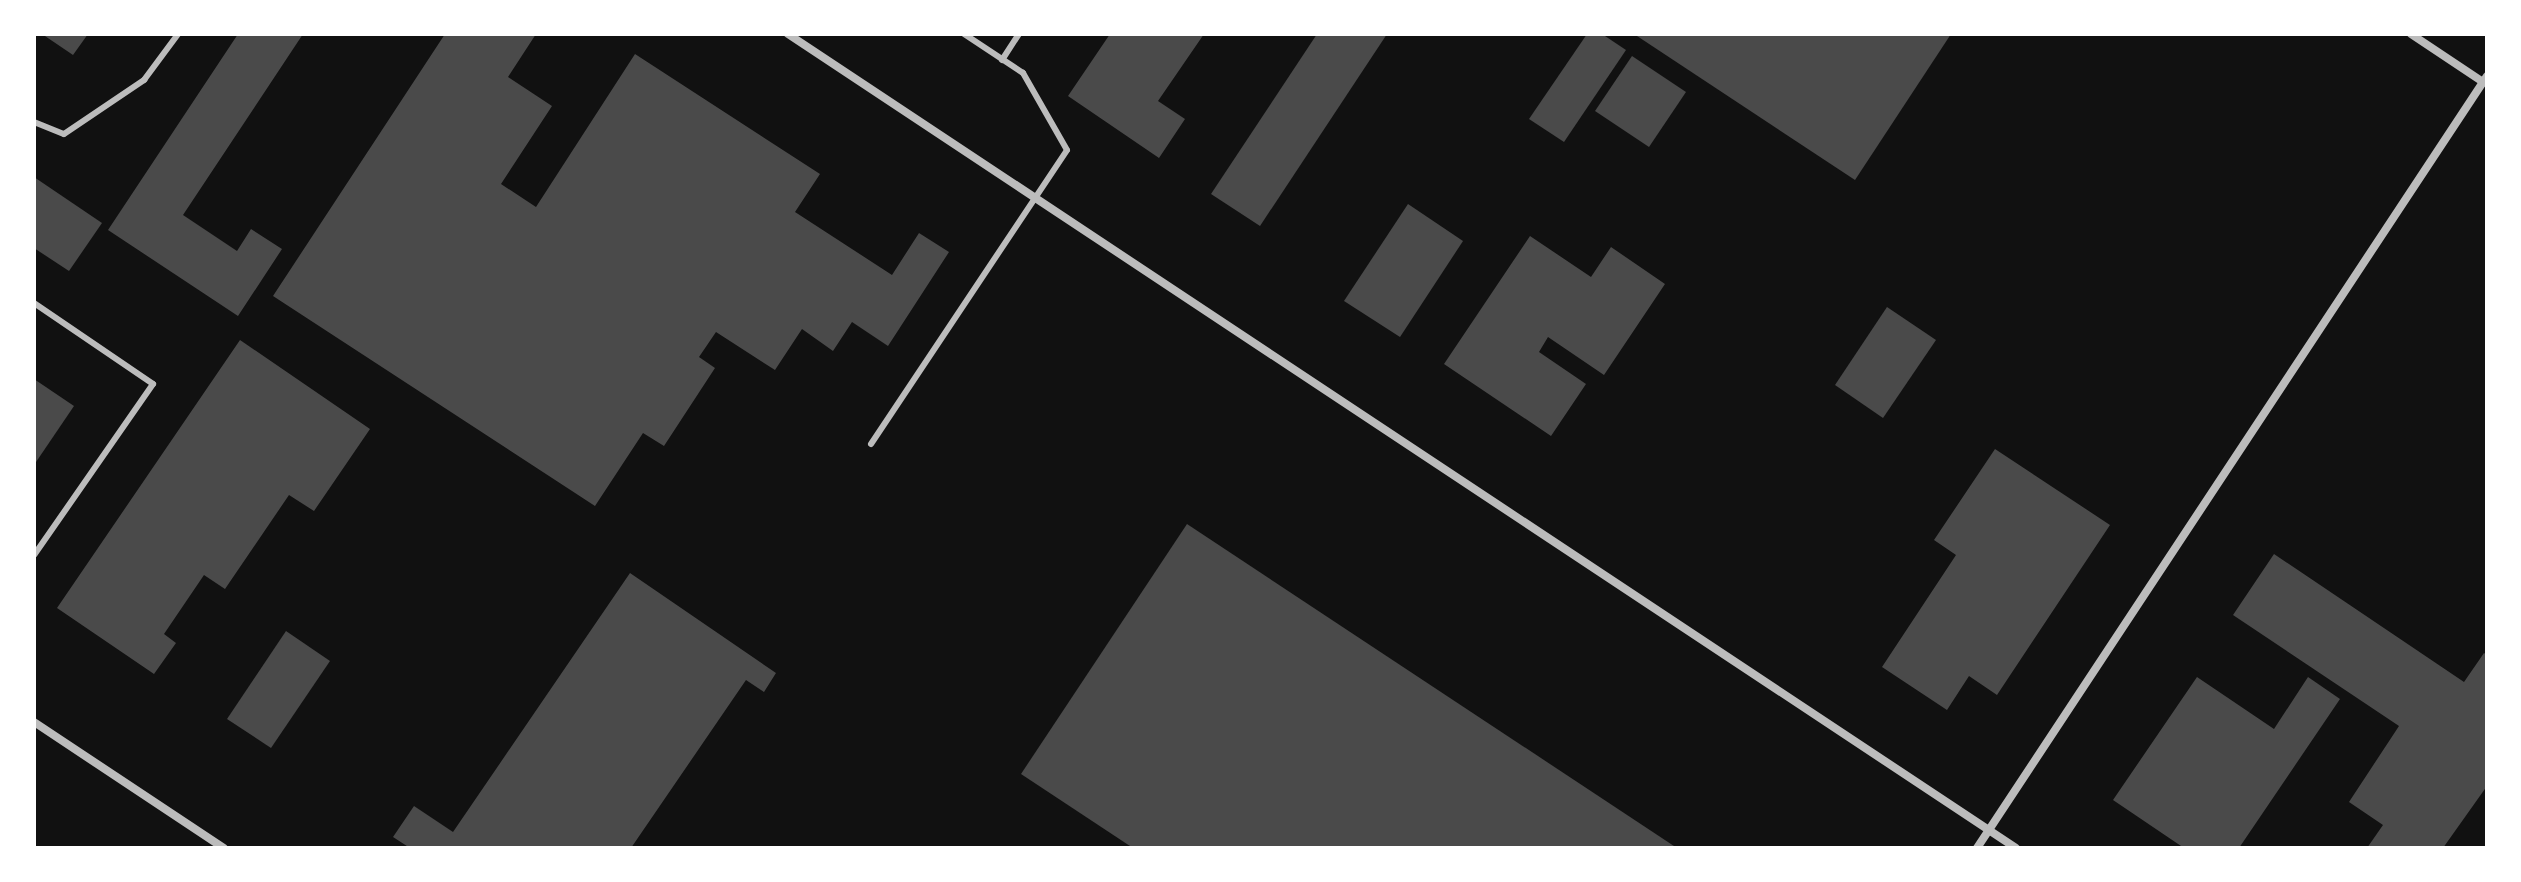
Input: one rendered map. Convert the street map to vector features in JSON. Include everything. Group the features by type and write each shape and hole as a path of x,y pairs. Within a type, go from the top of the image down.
{"street":[{"path":"788,34 2016,848"},
{"path":"1977,848 2486,81 2411,34"},
{"path":"34,722 224,848"}],"lane":[{"path":"34,122 64,134 144,80 178,34"},
{"path":"871,444 1067,150 1023,73 964,34"},
{"path":"1002,60 1019,34"},
{"path":"34,303 153,384 34,555"}],"building":[{"path":"42,34 88,34 73,55"},
{"path":"238,34 303,34 183,215 237,251 251,229 282,249 238,316 108,230"},
{"path":"445,34 536,34 508,77 552,106 501,184 536,207 635,54 820,174 795,212 892,275 919,233 949,252 888,346 852,322 833,351 802,329 775,370 716,332 699,357 715,368 664,446 643,433 595,506 273,296"},
{"path":"1110,34 1204,34 1158,101 1185,119 1159,158 1068,96"},
{"path":"1317,34 1387,34 1260,226 1211,194"},
{"path":"1587,34 1602,34 1626,50 1564,142 1529,119"},
{"path":"1634,34 1951,34 1855,180"},
{"path":"1632,56 1686,92 1649,147 1595,111"},
{"path":"34,177 102,223 69,271 34,248"},
{"path":"1408,204 1463,241 1400,337 1344,301"},
{"path":"1530,236 1591,277 1611,247 1665,284 1604,375 1548,337 1539,352 1586,384 1551,436 1444,364"},
{"path":"1887,307 1936,340 1883,418 1835,385"},
{"path":"240,340 370,429 314,511 289,495 225,589 204,575 164,634 176,643 154,674 57,608"},
{"path":"34,379 74,406 34,465"},
{"path":"1995,449 2110,525 1997,695 1969,676 1947,710 1882,667 1956,555 1934,540"},
{"path":"1187,524 1677,848 1133,848 1021,774"},
{"path":"2274,554 2464,682 2484,653 2487,655 2487,786 2443,848 2367,848 2383,825 2349,802 2399,726 2233,615"},
{"path":"630,573 776,673 764,692 746,680 631,848 410,848 393,837 414,806 453,832"},
{"path":"286,631 330,661 271,748 227,719"},
{"path":"2197,677 2274,729 2308,677 2340,699 2239,848 2184,848 2113,800"}]}
